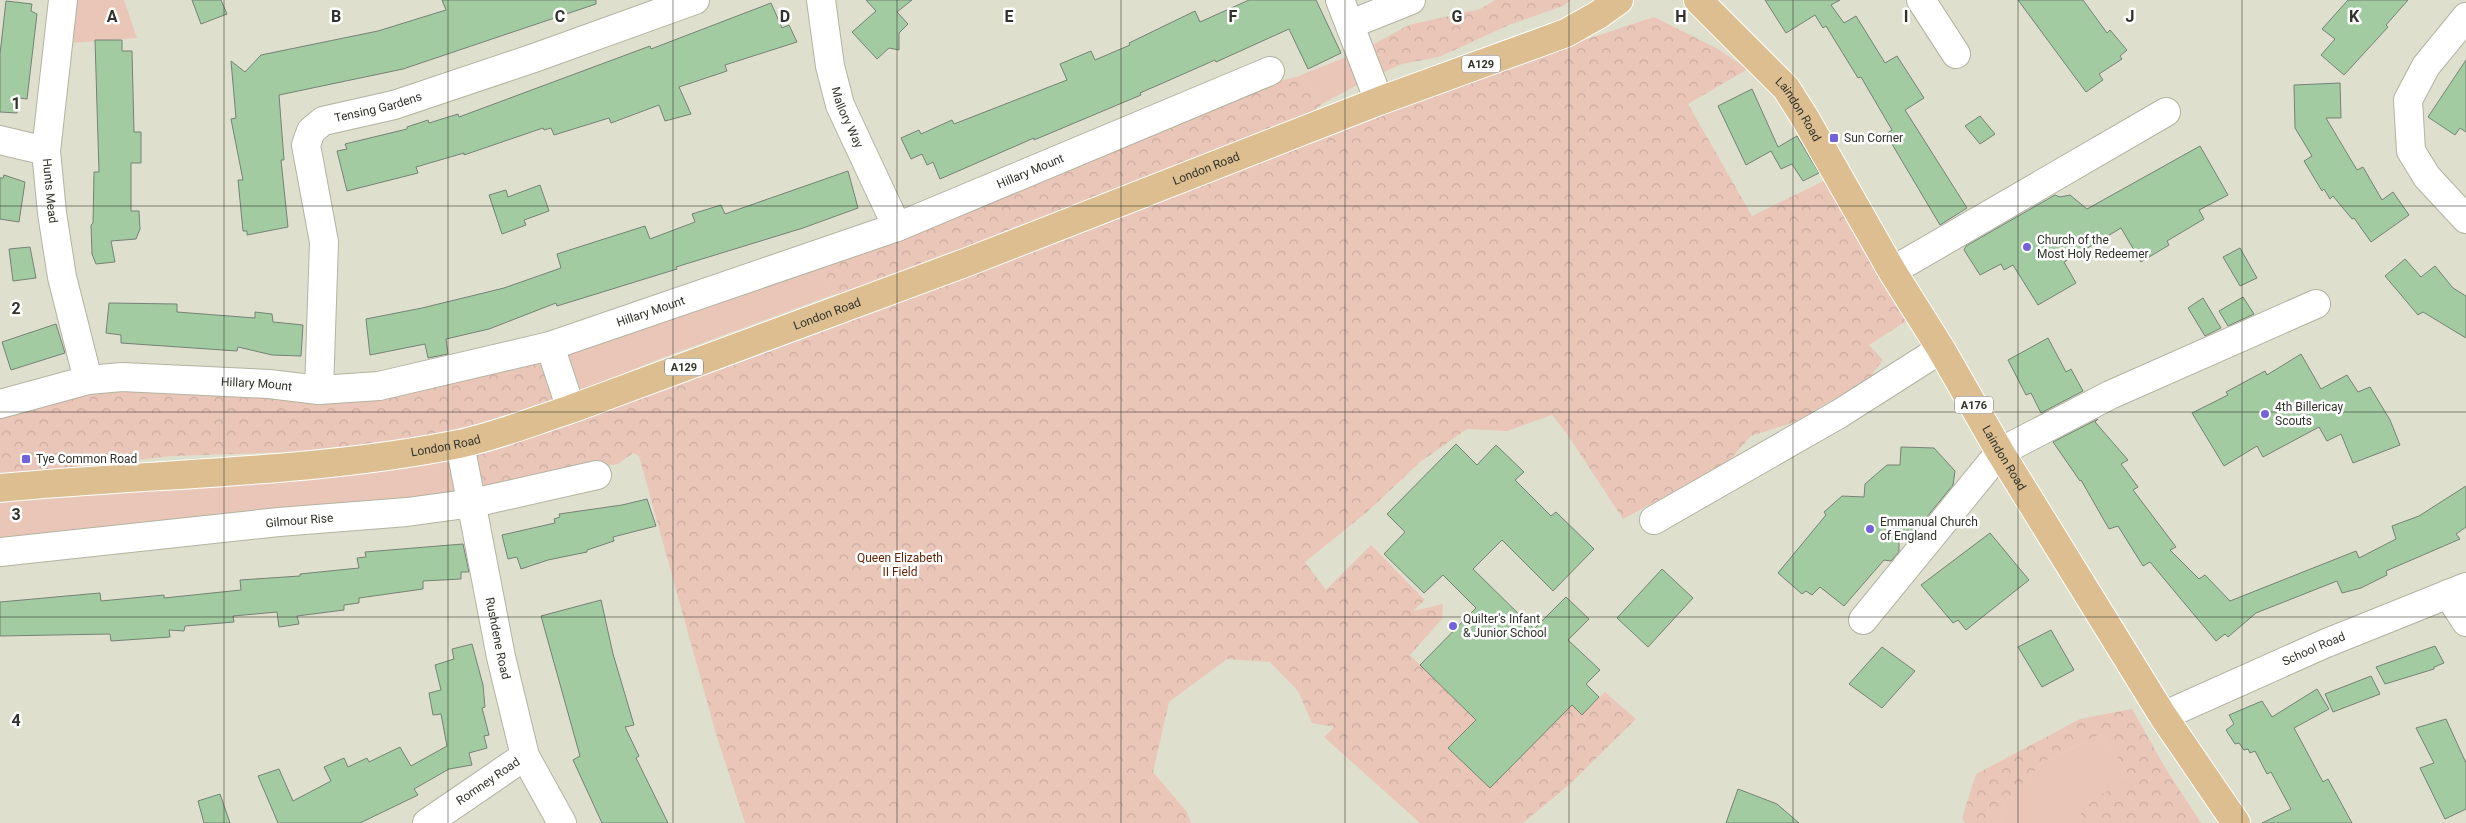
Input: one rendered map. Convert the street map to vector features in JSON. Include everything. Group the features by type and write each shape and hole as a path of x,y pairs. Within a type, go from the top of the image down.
{"main road":[{"name":"London Road","path":"0,488 341,461 460,444 570,409 979,257 1379,101 1566,33 1618,0"},
{"name":"Laindon Road","path":"1698,0 1786,88 2000,452 2164,716 2236,823"}],"street":[{"name":"Hunts Mead","path":"63,0 46,151 52,213 62,277 88,380"},
{"name":"Tensing Gardens","path":"319,390 324,242 306,145 311,131 323,121 394,105 534,58 695,0"},
{"name":"Mallory Way","path":"821,0 830,66 840,105 897,227"},
{"path":"1379,101 1345,12 1411,0"},
{"path":"1921,0 1956,54"},
{"path":"2466,17 2426,66 2408,100 2411,151 2427,177 2466,219"},
{"name":"Hillary Mount","path":"0,404 88,380 122,377 268,384 319,390 380,386 550,346 897,227 1270,71"},
{"path":"1892,271 2166,112"},
{"path":"0,140 46,151"},
{"path":"1863,620 2000,452 2110,395 2316,304"},
{"path":"550,346 570,409"},
{"path":"1654,520 1839,414 1941,349"},
{"name":"Rushdene Road","path":"460,444 501,657 525,756 562,823"},
{"name":"Gilmour Rise","path":"0,552 279,522 407,512 473,504 597,475"},
{"path":"2457,590 2466,622"},
{"name":"School Road","path":"2164,716 2324,644 2457,590"},
{"name":"Romney Road","path":"427,823 525,756"}],"green space":[{"path":"63,0 124,0 137,38 57,44"},
{"path":"1495,0 1571,0 1563,6 1509,25 1439,57 1402,64 1370,78 1361,51 1409,25 1480,9"},
{"name":"Queen Elizabeth II Field","path":"1654,17 1716,48 1748,69 1688,104 1752,216 1838,174 1919,313 1869,345 1883,360 1873,372 1880,388 1852,406 1839,396 1795,422 1751,436 1727,463 1623,519 1567,434 1552,415 1507,431 1467,429 1420,462 1367,512 1305,562 1326,590 1371,545 1425,600 1413,611 1443,604 1442,619 1410,655 1476,720 1449,748 1490,788 1572,705 1582,714 1605,692 1636,719 1571,783 1523,823 1420,823 1324,737 1334,727 1312,723 1298,691 1270,662 1227,659 1169,702 1153,772 1187,812 1191,823 745,823 716,734 639,456 633,453 618,464 575,471 473,503 460,444 920,279 832,295 813,255 1240,90 1296,77 1322,104 1274,142"},
{"path":"1361,51 1370,78 1322,104 1296,77"},
{"path":"813,255 832,295 659,359 566,397 550,346"},
{"path":"550,346 566,397 462,431 293,452 172,456 0,476 0,404 88,380 319,390"},
{"path":"460,444 473,503 0,552 0,488"},
{"path":"2132,709 2166,769 2201,823 2082,823 2080,805 2122,784 2129,775 2101,734 2043,762 2004,803 2001,820 1995,823 1965,823 1962,818 1976,774 2080,719"},
{"path":"2101,734 2162,823 1995,823 2001,820 2004,803 2043,762"}],"building":[{"path":"192,0 221,0 227,14 201,24"},
{"path":"442,0 596,0 596,4 403,69 279,95 284,160 281,160 288,227 247,235 247,231 243,231 238,180 243,180 231,119 236,118 231,61 245,72 261,55 378,31 446,10"},
{"path":"866,0 912,0 897,12 908,24 899,33 899,50 889,48 877,59 852,32 876,11"},
{"path":"1249,0 1316,0 1341,53 1308,69 1289,29 1216,62 1215,60 1140,93 1141,95 1034,140 1034,138 940,179 933,162 927,165 922,154 911,159 901,138 919,130 921,134 952,120 954,124 1067,80 1060,64 1091,51 1095,60 1130,45 1129,43 1195,11 1200,22"},
{"path":"1765,0 1840,0 1831,5 1844,23 1856,16 1885,63 1897,56 1924,98 1905,110 1967,208 1940,225 1886,134 1892,130 1861,77 1858,78 1826,26 1823,28 1815,15 1786,33"},
{"path":"2018,0 2083,0 2107,33 2110,30 2127,50 2120,56 2122,59 2099,74 2103,80 2086,92"},
{"path":"2348,0 2408,0 2386,25 2388,27 2344,75 2321,55 2335,39 2322,29"},
{"path":"6,1 32,4 31,11 37,14 27,99 19,98 17,113 0,112 0,54"},
{"path":"771,3 782,28 789,25 797,42 725,65 727,71 679,87 691,114 665,121 659,105 611,123 609,118 554,135 551,128 544,130 543,128 464,155 464,153 416,167 418,173 347,191 337,151 347,149 345,144 407,129 407,127 428,120 429,123 458,114 459,117 650,46 651,49"},
{"path":"95,40 122,40 122,51 132,51 134,132 141,132 141,163 131,163 131,211 139,211 140,229 136,239 111,241 115,262 96,264 92,254 91,225 93,223 94,172 99,172"},
{"path":"2466,60 2466,132 2460,128 2455,135 2428,117"},
{"path":"2340,83 2341,118 2326,118 2357,170 2363,167 2382,200 2393,192 2409,215 2371,242 2354,218 2352,219 2333,196 2330,199 2324,189 2322,191 2304,161 2312,156 2295,128 2294,85"},
{"path":"1752,89 1778,147 1797,136 1819,173 1803,181 1792,164 1781,169 1771,151 1746,165 1718,106"},
{"path":"1980,116 1995,134 1980,144 1965,126"},
{"path":"2200,146 2228,195 2199,210 2204,219 2167,241 2169,245 2141,262 2121,228 2064,262 2076,283 2038,305 2013,265 2004,270 2001,264 1980,275 1964,250 1966,246 2055,195 2060,197 2070,195 2087,209"},
{"path":"848,171 858,208 803,228 676,267 677,269 557,306 556,303 489,329 446,339 448,354 428,358 425,344 370,355 366,319 422,308 504,288 561,268 557,254 645,226 650,239 695,222 692,214 721,205 725,214"},
{"path":"4,175 25,182 19,222 0,219 0,178 3,178"},
{"path":"540,185 549,211 524,220 526,225 502,234 489,195 506,190 508,197"},
{"path":"30,247 36,278 13,281 9,249"},
{"path":"2240,248 2257,278 2240,286 2223,257"},
{"path":"2405,259 2421,277 2435,266 2453,288 2466,296 2466,338 2423,312 2418,315 2385,276"},
{"path":"2243,297 2254,314 2228,326 2219,311"},
{"path":"2203,298 2221,328 2205,336 2188,308"},
{"path":"109,303 177,304 177,312 255,318 255,312 272,314 273,322 303,325 301,356 272,355 238,347 237,351 121,343 121,335 106,333"},
{"path":"56,324 65,353 11,370 2,342"},
{"path":"2048,338 2066,372 2071,369 2083,391 2041,413 2031,393 2026,395 2008,360"},
{"path":"2301,354 2321,389 2347,375 2358,392 2370,387 2390,420 2400,445 2353,463 2341,434 2327,441 2319,427 2263,457 2257,446 2224,466 2192,413 2228,395 2226,392 2265,371 2267,375"},
{"path":"2098,419 2095,422 2128,460 2121,464 2138,487 2133,490 2176,547 2170,550 2199,579 2205,575 2230,601 2356,551 2359,558 2396,539 2392,526 2419,516 2466,486 2466,527 2456,534 2460,539 2386,571 2387,575 2361,588 2342,593 2337,581 2256,613 2228,637 2225,634 2216,641 2150,562 2143,566 2118,526 2109,529 2081,480 2053,442"},
{"path":"1456,444 1477,465 1496,445 1524,472 1515,480 1551,516 1556,512 1594,549 1553,591 1502,540 1473,569 1534,629 1566,597 1589,619 1568,640 1600,670 1586,684 1599,697 1582,715 1572,705 1490,788 1448,748 1476,720 1420,665 1476,608 1443,575 1424,593 1384,554 1405,532 1387,514"},
{"name":"Emmanual Church of England","path":"1901,447 1934,448 1955,471 1953,485 1908,540 1899,540 1899,552 1891,561 1884,560 1844,606 1820,587 1812,595 1806,591 1802,594 1778,573 1826,515 1824,512 1842,496 1864,497 1865,484 1887,465 1900,465"},
{"path":"647,499 656,526 613,537 614,541 587,550 587,552 548,560 521,569 517,557 508,559 502,535 555,523 554,519 560,517 559,514 622,505"},
{"path":"1990,533 2029,580 1966,630 1958,620 1953,623 1921,585"},
{"path":"463,544 469,572 461,572 461,579 423,581 423,589 359,598 359,603 344,605 344,610 297,616 299,624 279,627 277,612 233,616 234,622 185,626 184,631 169,630 170,637 111,641 110,634 0,636 0,602 100,593 101,601 164,595 164,598 241,590 240,580 300,576 300,574 359,568 357,558 366,557 365,552"},
{"path":"1662,569 1693,598 1648,647 1617,618"},
{"path":"601,600 613,654 634,725 625,727 639,756 636,758 668,823 602,823 573,760 580,756 541,616"},
{"path":"2051,630 2074,670 2042,687 2018,647"},
{"path":"472,644 483,685 485,707 482,708 489,735 484,736 487,748 469,753 472,765 449,769 414,789 418,795 360,823 278,823 258,776 279,769 293,801 331,781 324,767 344,758 348,767 367,758 369,762 400,747 411,766 447,746 441,714 433,715 429,693 441,690 435,665 454,659 452,649"},
{"path":"2435,646 2444,663 2434,667 2434,669 2385,684 2376,667"},
{"path":"1882,647 1915,671 1882,708 1849,684"},
{"path":"2371,676 2380,694 2333,712 2325,694"},
{"path":"2317,689 2329,709 2294,728 2323,782 2328,779 2352,823 2262,823 2291,809 2271,772 2267,774 2255,751 2250,753 2248,749 2244,750 2239,743 2235,744 2226,730 2234,724 2229,715 2262,701 2272,717"},
{"path":"2446,719 2466,763 2466,809 2445,819 2420,768 2434,763 2416,728"},
{"path":"1738,789 1777,804 1799,823 1726,823"},
{"path":"220,794 230,823 204,823 198,801"}],"place":[{"name":"Sun Corner","path":"1834,138"},
{"name":"Church of the Most Holy Redeemer","path":"2027,247"},
{"name":"4th Billericay Scouts","path":"2265,414"},
{"name":"Tye Common Road","path":"26,459"},
{"name":"Emmanual Church of England","path":"1870,529"},
{"name":"Quilter's Infant & Junior School","path":"1453,626"}]}
